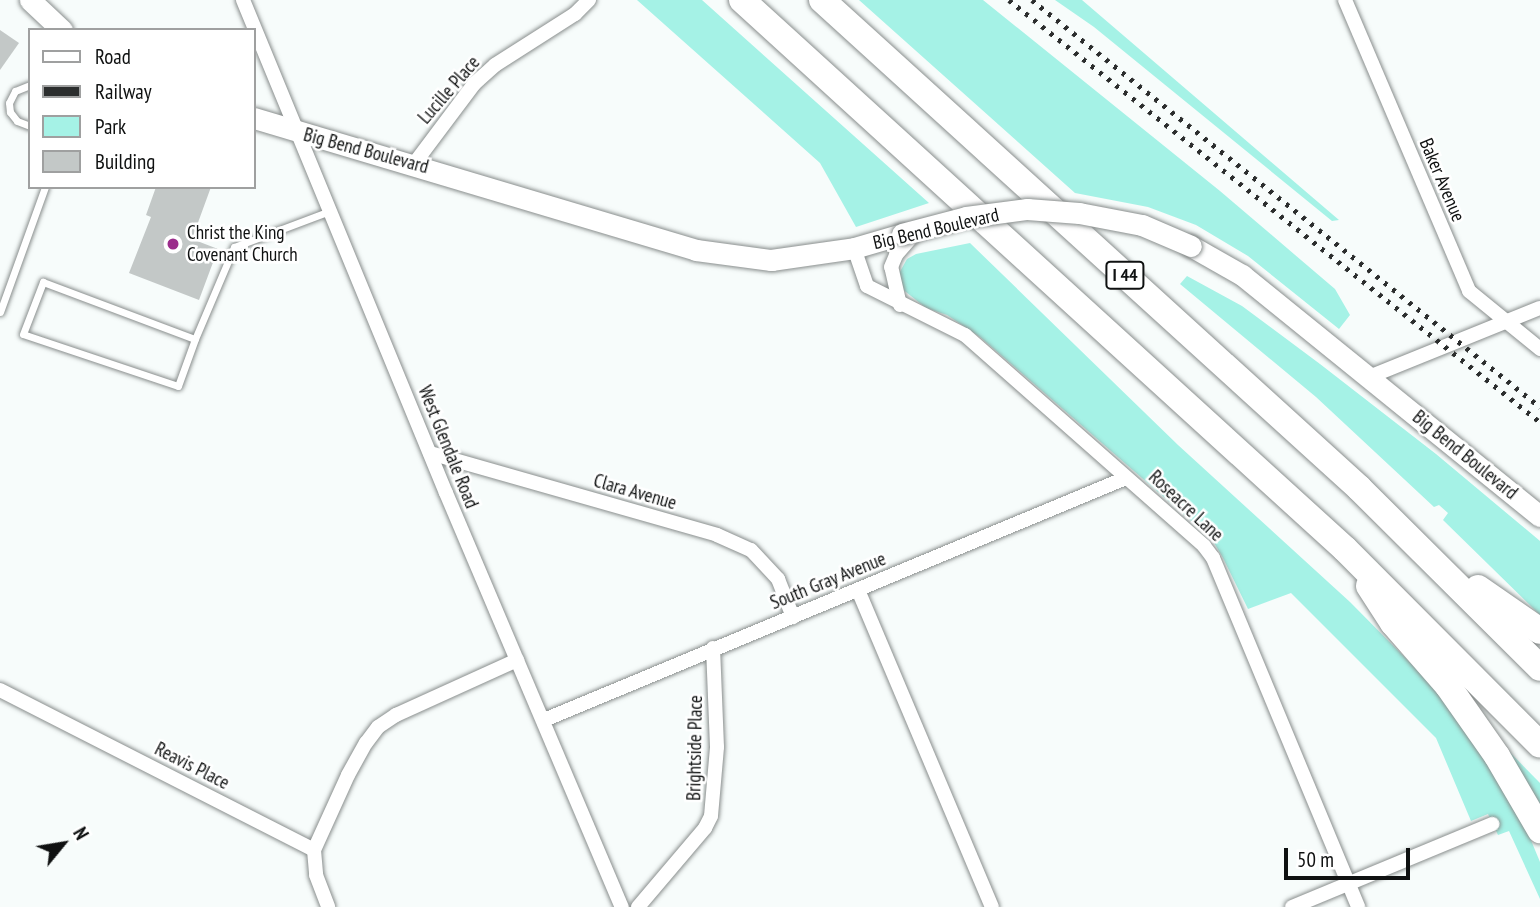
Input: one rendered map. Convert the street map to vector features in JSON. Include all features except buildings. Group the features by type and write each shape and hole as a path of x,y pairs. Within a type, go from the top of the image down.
{"highway":[{"path":"743,0 1345,549 1540,745"},
{"name":"I 44","path":"822,0 1425,552 1540,668"},
{"path":"1345,549 1393,624 1447,686 1497,756 1540,830"},
{"path":"1425,552 1540,631"}],"main road":[{"path":"30,0 60,28"},
{"name":"Big Bend Boulevard","path":"256,119 696,250 771,260 855,248 965,217 1027,209 1079,213 1142,226 1191,246 1242,275 1540,516"}],"street":[{"name":"West Glendale Road","path":"243,0 255,28"},
{"name":"Lucille Place","path":"414,164 474,84 505,58 575,14 589,0"},
{"name":"Baker Avenue","path":"1345,0 1469,291 1540,349"},
{"name":"West Glendale Road","path":"256,31 622,907"},
{"path":"900,305 891,267 909,232"},
{"name":"Roseacre Lane","path":"855,248 867,286 900,305 965,335 1204,546 1213,558 1358,907"},
{"path":"1369,377 1540,307"},
{"name":"Clara Avenue","path":"430,453 717,535 751,550 778,579 793,617"},
{"name":"South Gray Avenue","path":"544,720 1126,478"},
{"path":"858,590 992,907"},
{"name":"Brightside Place","path":"638,907 705,828 711,816 717,747 713,648"},
{"path":"328,907 316,876 314,850 348,775 378,727 396,715 517,660"},
{"name":"Reavis Place","path":"0,690 314,850"},
{"path":"1292,907 1492,824"}],"lane":[{"path":"28,86 15,91 9,103 10,112 17,121 28,125"},
{"path":"0,312 43,189"},
{"path":"195,339 43,282 23,334 178,386 234,247 330,211"}],"green space":[{"path":"637,0 702,0 929,203 856,227 820,163"},
{"path":"859,0 983,0 1220,191 1335,289 1350,315 1339,329 1248,256 1196,225 1148,207 1075,193"},
{"path":"1055,0 1082,0 1339,220 1332,221 1094,27"},
{"path":"970,243 1178,445 1350,602 1441,694 1464,723 1528,833 1540,862 1540,899 1509,831 1498,835 1488,814 1471,821 1436,738 1291,593 1248,609 1213,541 1197,526 980,337 947,315 926,308 901,288 897,277 907,259 916,254"},
{"path":"1187,276 1242,306 1320,364 1436,454 1540,541 1540,615 1443,520 1448,513 1439,505 1434,507 1316,397 1180,284"},
{"path":"1496,738 1540,783 1540,814"}],"railway":[{"path":"1009,0 1540,422"},
{"path":"1032,0 1540,407"}],"place":[{"name":"Christ the King Covenant Church","path":"173,244"}]}
